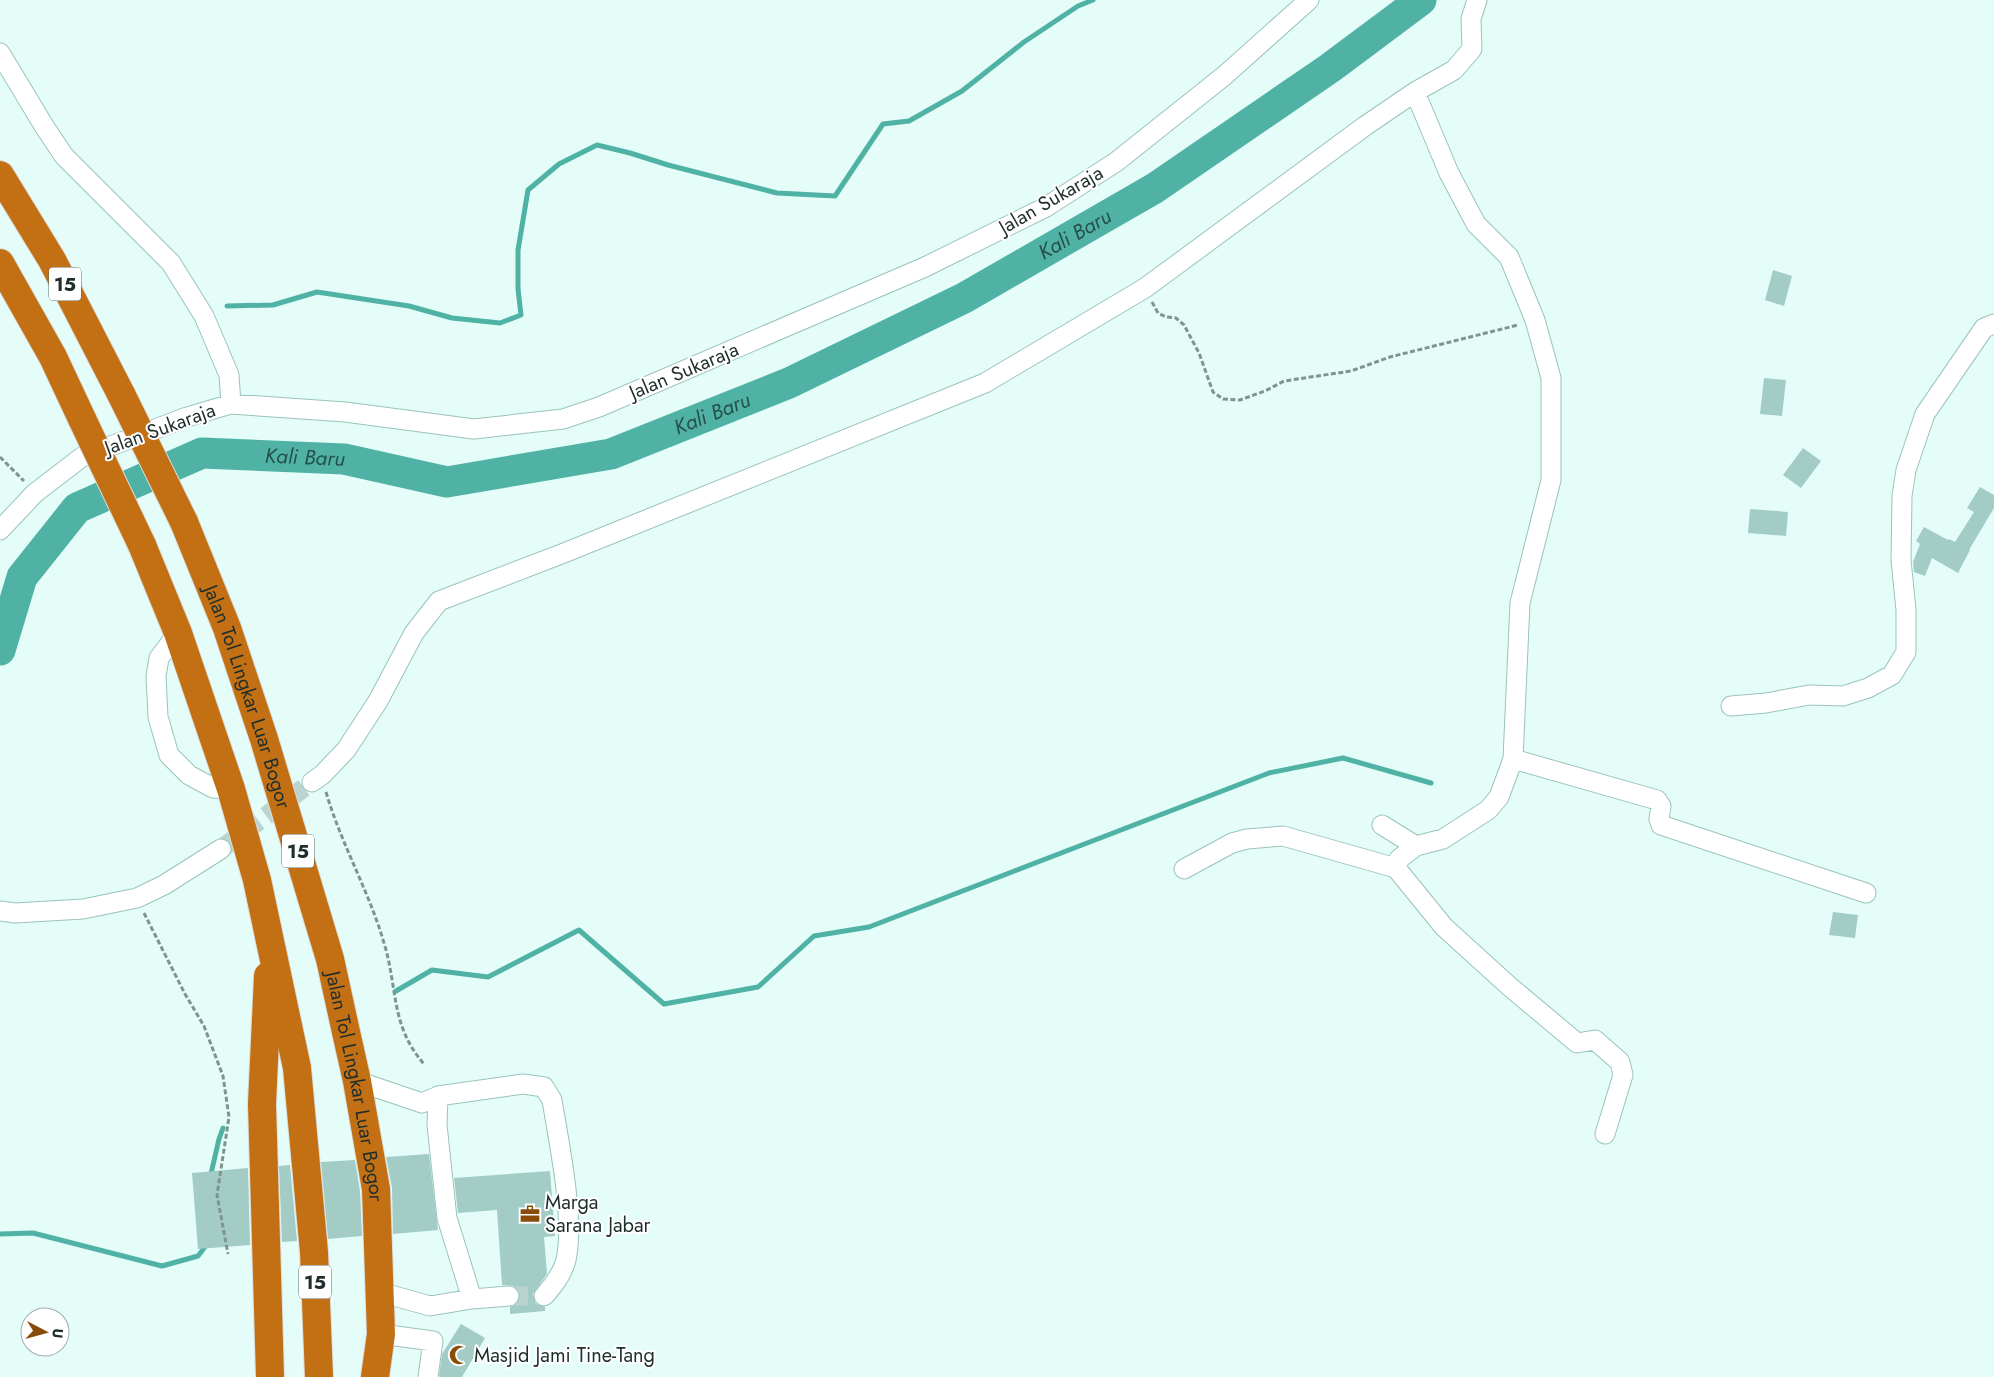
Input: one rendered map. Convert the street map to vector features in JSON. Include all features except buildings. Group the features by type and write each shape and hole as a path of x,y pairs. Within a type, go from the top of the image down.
{"highway":[{"name":"Jalan Tol Lingkar Luar Bogor","path":"0,175 52,260 184,522 226,628 264,739 330,959 357,1081 376,1189 381,1334 375,1377"},
{"name":"15","path":"0,263 53,357 142,545 178,633 231,789 257,880 297,1068 314,1252 319,1377"},
{"path":"270,940 262,1104 270,1377"}],"street":[{"name":"Jalan Sukaraja","path":"0,530 35,493 82,457 187,417 231,404 345,412 474,429 562,420 599,407 925,267 1046,207 1116,162 1224,76 1309,0"},
{"path":"317,778 346,750 378,701 414,633 439,601 564,553 985,383 1145,288 1366,126 1415,92 1454,70 1472,49 1471,19 1477,0"},
{"path":"0,53 64,156 171,263 204,316 229,375 231,404"},
{"path":"1396,868 1399,859 1416,846 1443,839 1488,810 1499,797 1513,759 1520,603 1551,480 1551,378 1535,320 1509,257 1476,224 1471,215 1449,173 1415,92"},
{"path":"1731,706 1809,696 1843,696 1868,688 1892,675 1906,652 1906,610 1902,560 1902,496 1906,470 1924,414 1984,328 1994,324"},
{"path":"178,633 159,658 156,676 158,717 169,755 189,775 213,788 231,789"},
{"path":"1513,759 1657,800 1661,806 1659,819 1661,825 1866,893"},
{"path":"1382,825 1416,846"},
{"path":"1184,869 1232,843 1247,839 1283,836 1396,868 1444,927 1509,986 1577,1043 1595,1040 1620,1062 1623,1075 1604,1134"},
{"path":"0,911 15,913 83,909 137,898 164,885 221,849"},
{"path":"357,1081 422,1103 438,1096 523,1084 544,1086 552,1100 566,1196 568,1232 566,1260 556,1282 544,1296"},
{"path":"438,1096 437,1125 447,1218 472,1299"},
{"path":"380,1292 430,1306 472,1299 509,1296"},
{"path":"381,1334 433,1341 428,1377"}],"path":[{"path":"1145,288 1158,313 1166,317 1176,318 1184,325 1199,353 1213,392 1223,399 1240,400 1265,391 1284,381 1351,371 1390,357 1535,320"},
{"path":"0,457 35,493"},
{"path":"317,778 330,806 384,943 398,1017 406,1039 424,1064"},
{"path":"137,898 184,994 204,1026 223,1076 228,1117 217,1195 228,1254"}],"waterway":[{"path":"227,306 273,305 317,292 409,306 452,318 500,323 521,315 518,289 518,250 528,190 559,164 597,145 777,193 835,196 883,124 909,121 962,91 1024,42 1078,6 1093,0"},
{"name":"Kali Baru","path":"0,650 22,577 77,508 202,453 344,459 447,482 611,454 789,383 964,298 1155,188 1330,68 1421,0"},
{"path":"396,991 432,970 488,977 579,930 664,1004 758,987 814,936 869,927 1269,773 1343,758 1431,783"},
{"path":"210,1178 223,1128"},
{"path":"0,1234 33,1233 162,1266 198,1256 208,1243"}],"tunnel":[{"path":"221,849 312,782"},
{"path":"509,1296 544,1296"}],"place":[{"name":"Marga Sarana Jabar","path":"530,1214"},
{"name":"Masjid Jami Tine-Tang","path":"459,1355"}]}
